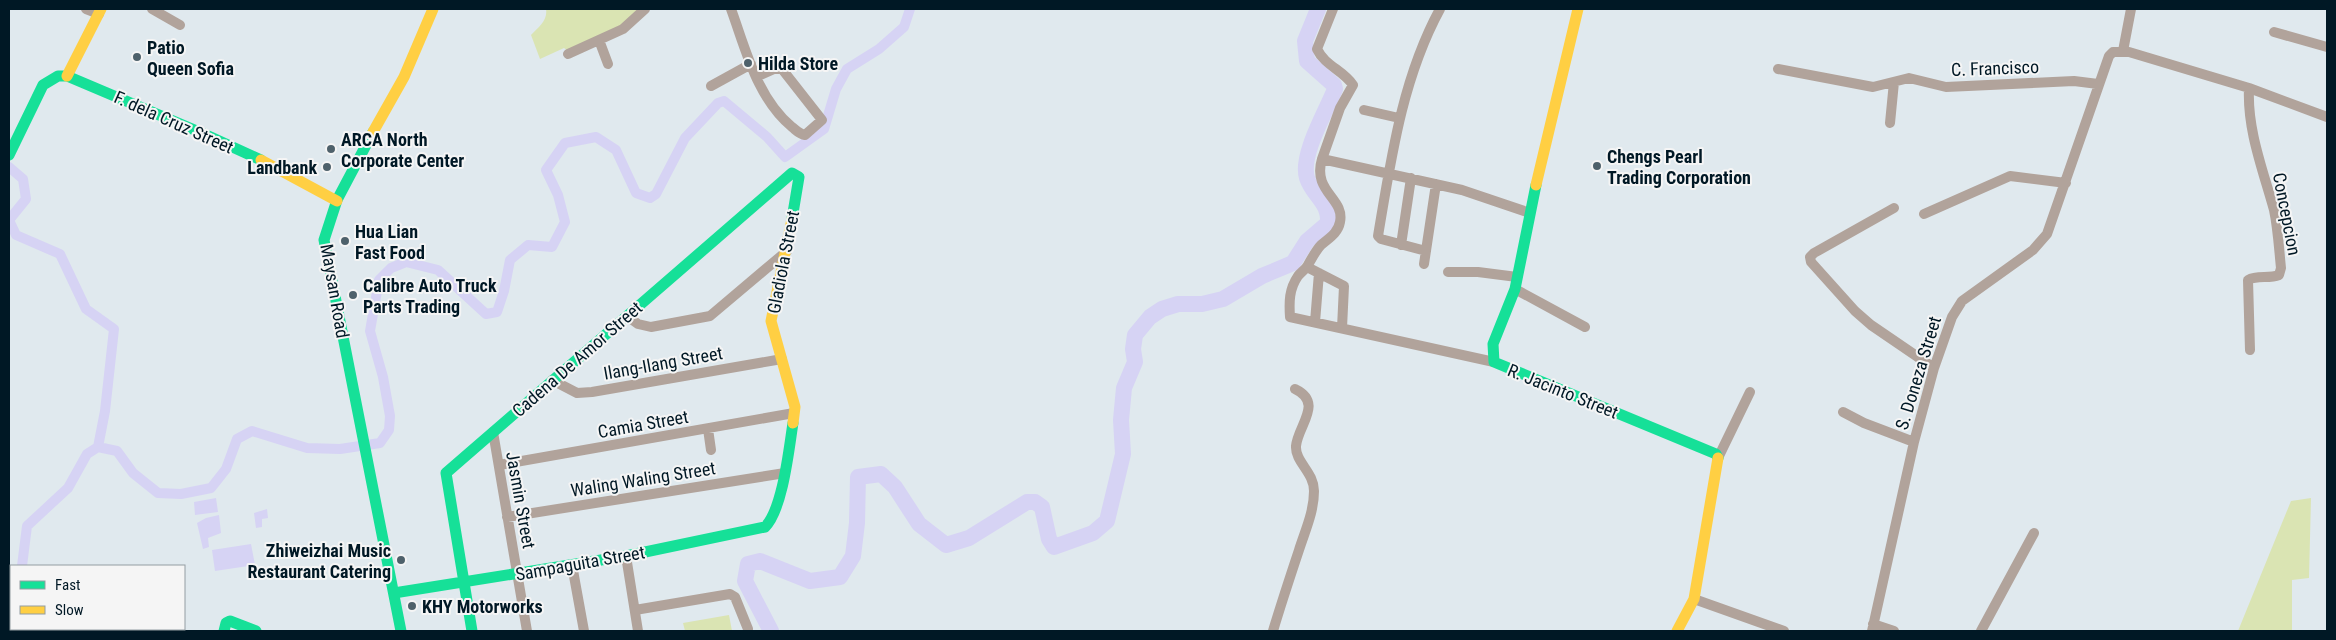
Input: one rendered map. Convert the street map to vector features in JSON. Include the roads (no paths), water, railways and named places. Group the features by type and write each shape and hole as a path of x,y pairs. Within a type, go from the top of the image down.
{"street":[{"path":"9,155 43,85 58,76 67,76 100,12 86,9"},
{"path":"152,9 180,25"},
{"name":"Maysan Road","path":"402,631 365,454 324,240 335,200 400,86 433,9"},
{"path":"568,54 623,29 645,9"},
{"path":"731,9 756,77 768,101 787,123 801,135 805,135 822,120 782,69 774,69 756,77"},
{"path":"1333,9 1317,49 1326,62 1349,78 1353,84 1337,116 1318,171 1321,182 1337,206 1340,222 1335,233 1319,247 1307,267 1298,276 1290,291 1290,317 1494,362"},
{"path":"1426,250 1401,245 1381,239 1378,236 1399,118 1432,24 1440,9"},
{"name":"R. Jacinto Street","path":"1578,9 1530,213 1515,289 1493,344 1494,362 1711,451 1718,458"},
{"path":"2131,9 2123,51 2248,88 2327,116"},
{"path":"2274,32 2327,47"},
{"path":"599,40 608,64"},
{"name":"S. Doneza Street","path":"1872,628 1914,442 1934,368 1952,317 1958,305 2020,260 2042,241 2053,222 2108,56 2113,52 2123,51"},
{"path":"711,86 751,64"},
{"name":"C. Francisco","path":"1778,69 1873,88 1909,78 1946,87 2074,81 2098,84"},
{"name":"F. dela Cruz Street","path":"67,76 194,129 295,176 335,200"},
{"path":"1890,123 1894,82"},
{"name":"Concepcion","path":"2248,88 2248,106 2257,154 2274,212 2281,268 2279,274 2272,278 2251,278 2248,280 2250,350"},
{"path":"1364,110 1399,118"},
{"path":"1322,159 1462,190 1530,213"},
{"name":"Gladiola Street","path":"765,528 771,521 785,473 794,413 794,401 771,321 787,250 798,177 792,173"},
{"name":"Cadena De Amor Street","path":"464,582 446,473 792,173"},
{"path":"1924,214 2010,176 2066,182"},
{"path":"1401,245 1411,178"},
{"path":"1424,264 1436,184"},
{"path":"1894,208 1814,253 1810,257 1811,262 1855,311 1934,368"},
{"path":"627,316 638,324 650,327 710,316 787,250"},
{"path":"1307,267 1344,286 1342,328"},
{"path":"1448,272 1478,272 1517,277"},
{"path":"1315,322 1319,273"},
{"path":"1515,289 1585,327"},
{"name":"Ilang-Ilang Street","path":"552,380 577,394 782,359"},
{"path":"1273,631 1311,514 1314,490 1312,476 1300,461 1296,447 1301,428 1308,414 1309,401 1303,393 1296,389"},
{"path":"1677,631 1694,599 1718,458 1750,392"},
{"path":"1843,412 1864,423 1914,442"},
{"name":"Camia Street","path":"498,465 794,413"},
{"path":"708,429 711,450"},
{"name":"Jasmin Street","path":"493,432 527,631"},
{"name":"Waling Waling Street","path":"507,517 785,473"},
{"name":"Sampaguita Street","path":"394,594 626,556 765,528"},
{"path":"1981,631 2034,533"},
{"path":"626,556 638,631"},
{"path":"572,565 584,631"},
{"path":"464,582 472,631"},
{"path":"635,610 730,594 735,597 748,629"},
{"path":"1694,599 1784,631"},
{"path":"224,631 226,623 230,621 256,631"},
{"path":"1872,628 1894,631"}],"water":[{"path":"216,498 218,512 195,515 194,502"},
{"path":"267,509 268,518 262,519 262,527 256,528 254,513"},
{"path":"219,515 221,533 208,538 209,547 203,549 197,523 206,518"},
{"path":"251,544 255,565 215,571 212,550"}],"waterway":[{"path":"22,565 27,526 68,488 87,454 98,447 117,451 133,473 158,493 181,494 211,488 226,469 237,439 252,431 307,448 340,449 380,443 389,430 390,416 383,377 370,331 379,280 391,268 406,262 438,270 486,314 497,312 504,291 510,260 528,245 552,247 565,222 558,195 546,170 565,143 596,137 616,150 636,193 650,198 656,194 685,138 718,103 724,101 767,137 785,157 824,129 836,89 847,69 879,49 904,27 910,9"},
{"path":"771,631 745,581 748,564 760,561 810,581 840,577 853,556 857,523 858,477 881,474 895,487 919,524 946,545 969,538 1027,502 1035,502 1042,507 1049,539 1054,547 1093,533 1107,521 1123,454 1121,420 1124,388 1135,362 1133,349 1135,335 1150,317 1162,309 1178,304 1202,304 1223,299 1262,276 1293,263 1307,241 1328,223 1328,216 1324,205 1310,184 1306,169 1310,146 1335,89 1334,85 1307,61 1305,41 1318,9"},
{"path":"9,167 23,179 26,199 9,220 16,235 60,254 86,309 114,329 105,411 98,447"}],"place":[{"name":"Patio Queen Sofia","path":"137,57"},
{"name":"Hilda Store","path":"748,63"},
{"name":"ARCA North Corporate Center","path":"331,149"},
{"name":"Chengs Pearl Trading Corporation","path":"1597,166"},
{"name":"Landbank","path":"327,167"},
{"name":"Hua Lian Fast Food","path":"345,241"},
{"name":"Calibre Auto Truck Parts Trading","path":"353,295"},
{"name":"Zhiweizhai Music Restaurant Catering","path":"401,560"},
{"name":"KHY Motorworks","path":"412,606"}]}
